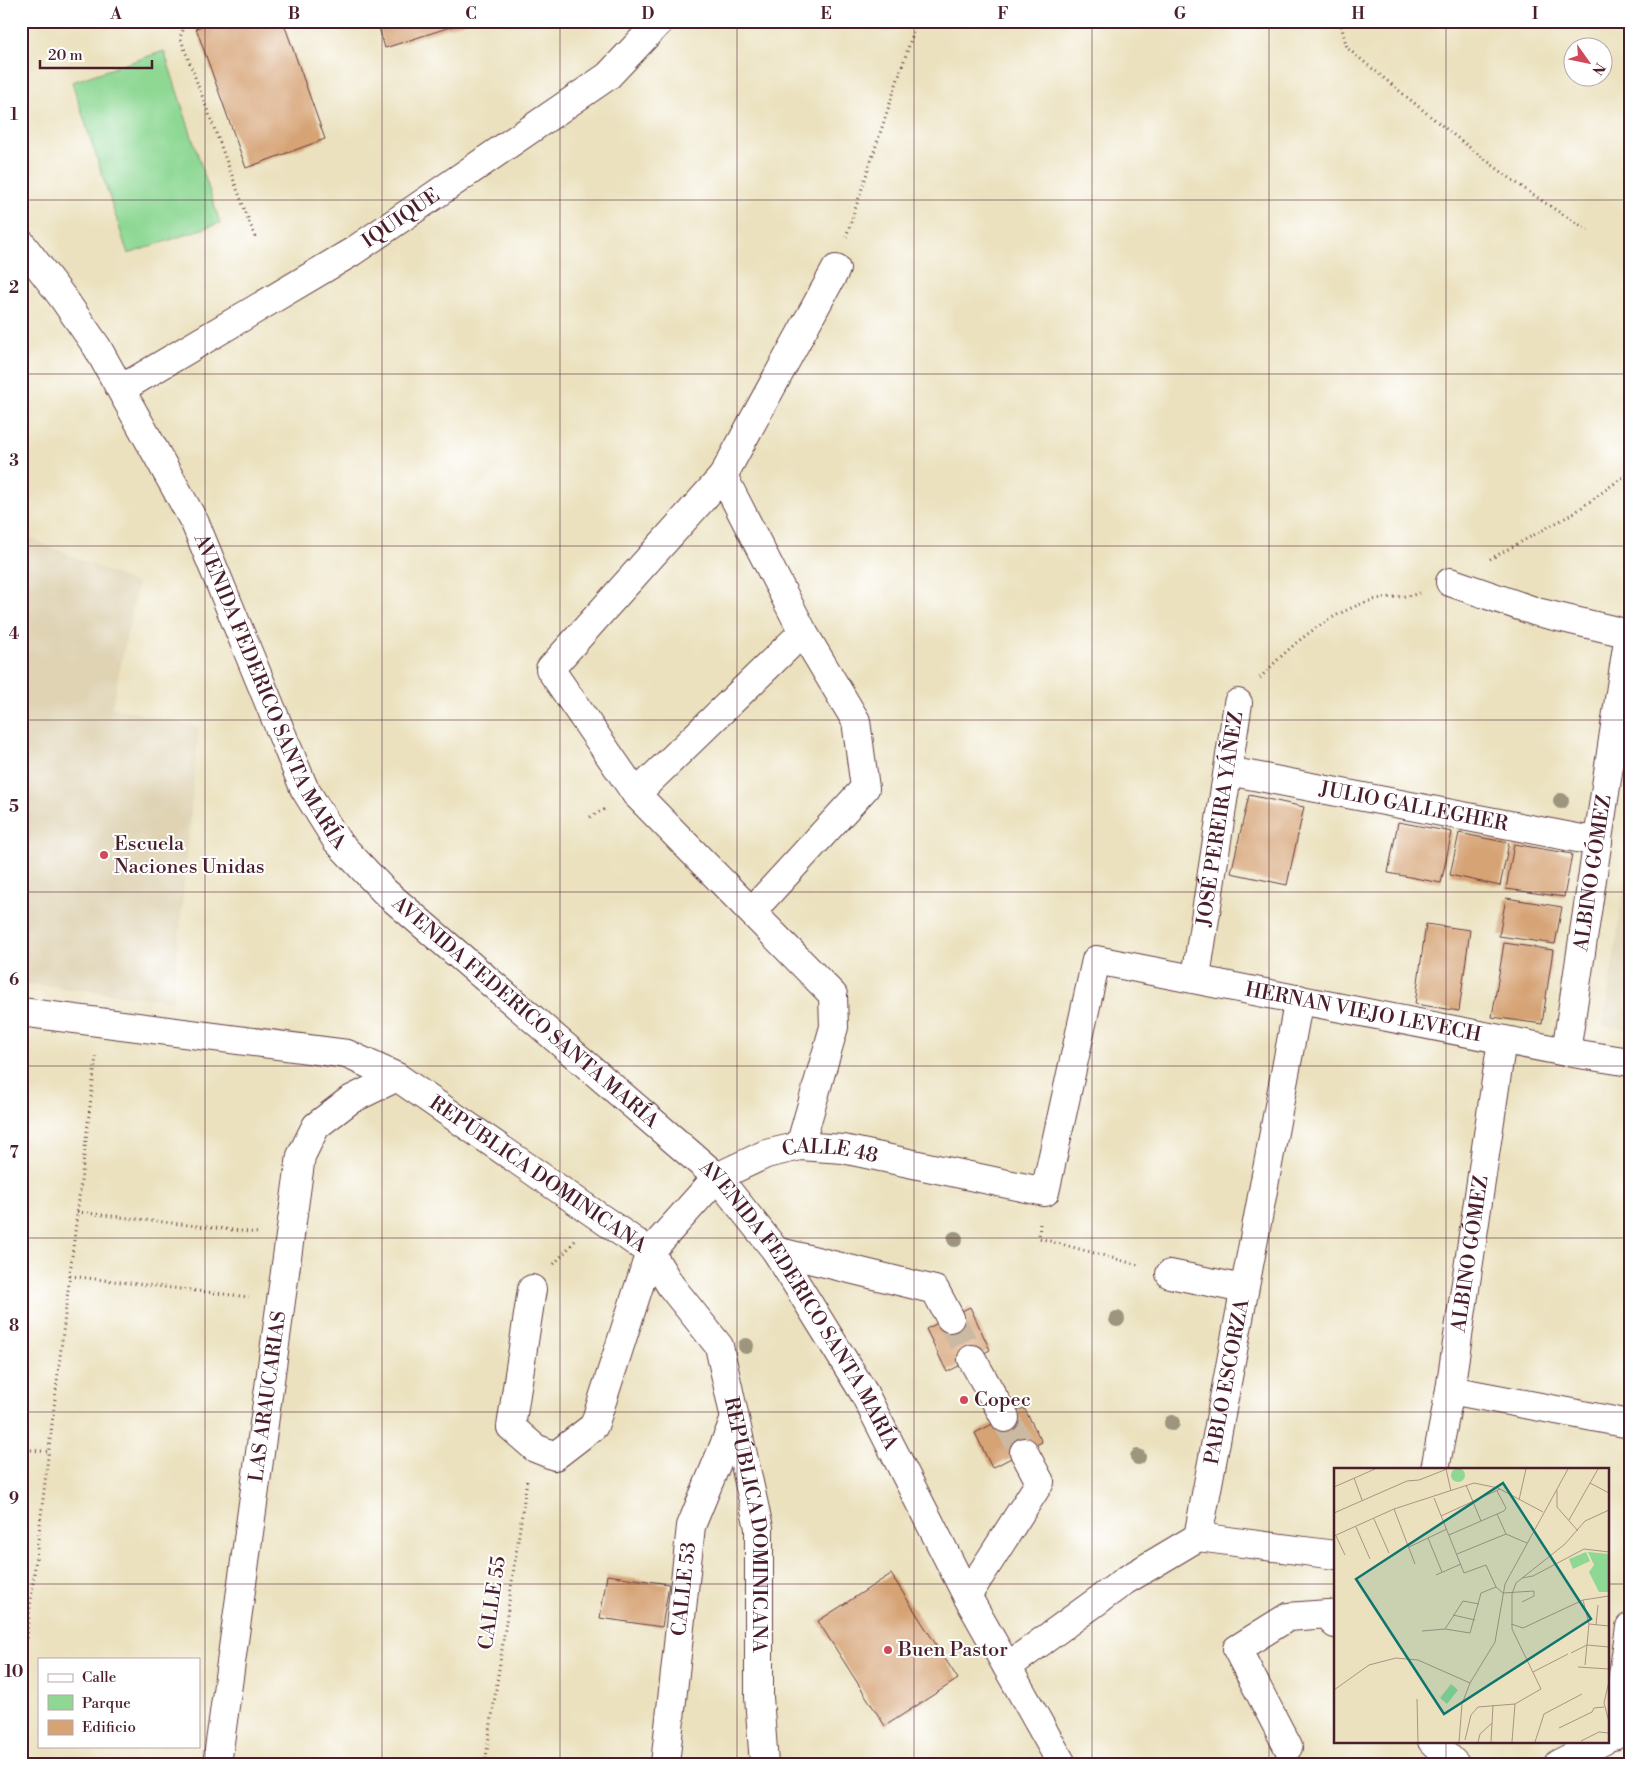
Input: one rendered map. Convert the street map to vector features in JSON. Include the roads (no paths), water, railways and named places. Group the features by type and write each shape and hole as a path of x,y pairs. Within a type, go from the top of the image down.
{"street":[{"name":"IQUIQUE","path":"122,389 352,252 608,76 660,21"},
{"name":"AVENIDA FEDERICO SANTA MARÍA","path":"21,243 97,347 195,523 304,788 337,841 384,891 717,1177 776,1251 864,1393 967,1596 1062,1764"},
{"path":"800,1146 834,1027 833,995 636,794 550,669 723,476 836,268"},
{"path":"723,476 803,632 856,721 865,788 752,911"},
{"path":"1450,582 1537,612 1629,633"},
{"path":"636,794 803,632"},
{"name":"ALBINO GÓMEZ","path":"1566,1052 1629,633"},
{"name":"JOSÉ PEREIRA YÁÑEZ","path":"1196,977 1238,703"},
{"name":"JULIO GALLEGHER","path":"1228,772 1598,842"},
{"name":"HERNAN VIEJO LEVECH","path":"1045,1192 1096,960 1196,977 1502,1040 1630,1062"},
{"name":"PABLO ESCORZA","path":"1198,1537 1299,999"},
{"name":"REPÚBLICA DOMINICANA","path":"21,1012 347,1054 397,1077 650,1252 671,1286 719,1346 759,1528 759,1697 764,1764"},
{"name":"ALBINO GÓMEZ","path":"1436,1468 1450,1390 1502,1040"},
{"name":"LAS ARAUCARIAS","path":"217,1764 301,1156 316,1126 350,1100 397,1077"},
{"name":"CALLE 48","path":"650,1252 717,1177 766,1154 800,1146 843,1149 1045,1192"},
{"path":"776,1251 934,1290 950,1318"},
{"path":"532,1289 511,1427 535,1448 555,1456 594,1426 650,1252"},
{"path":"1170,1274 1244,1289"},
{"path":"972,1358 1005,1418"},
{"path":"1450,1390 1630,1424"},
{"name":"CALLE 53","path":"665,1764 691,1526 734,1420"},
{"path":"967,1596 1040,1482 1024,1452"},
{"path":"1007,1667 1126,1580 1198,1537 1334,1555"},
{"path":"1288,1747 1237,1649 1288,1617 1328,1614 1334,1623"},
{"path":"1614,1736 1614,1697 1630,1627"},
{"path":"1433,1742 1455,1764"},
{"path":"1558,1764 1602,1742"}],"tunnel":[{"path":"950,1318 972,1359"},
{"path":"1005,1418 1024,1452"}],"place":[{"name":"Escuela Naciones Unidas","path":"104,855"},
{"name":"Copec","path":"964,1400"},
{"name":"Buen Pastor","path":"888,1650"}]}
